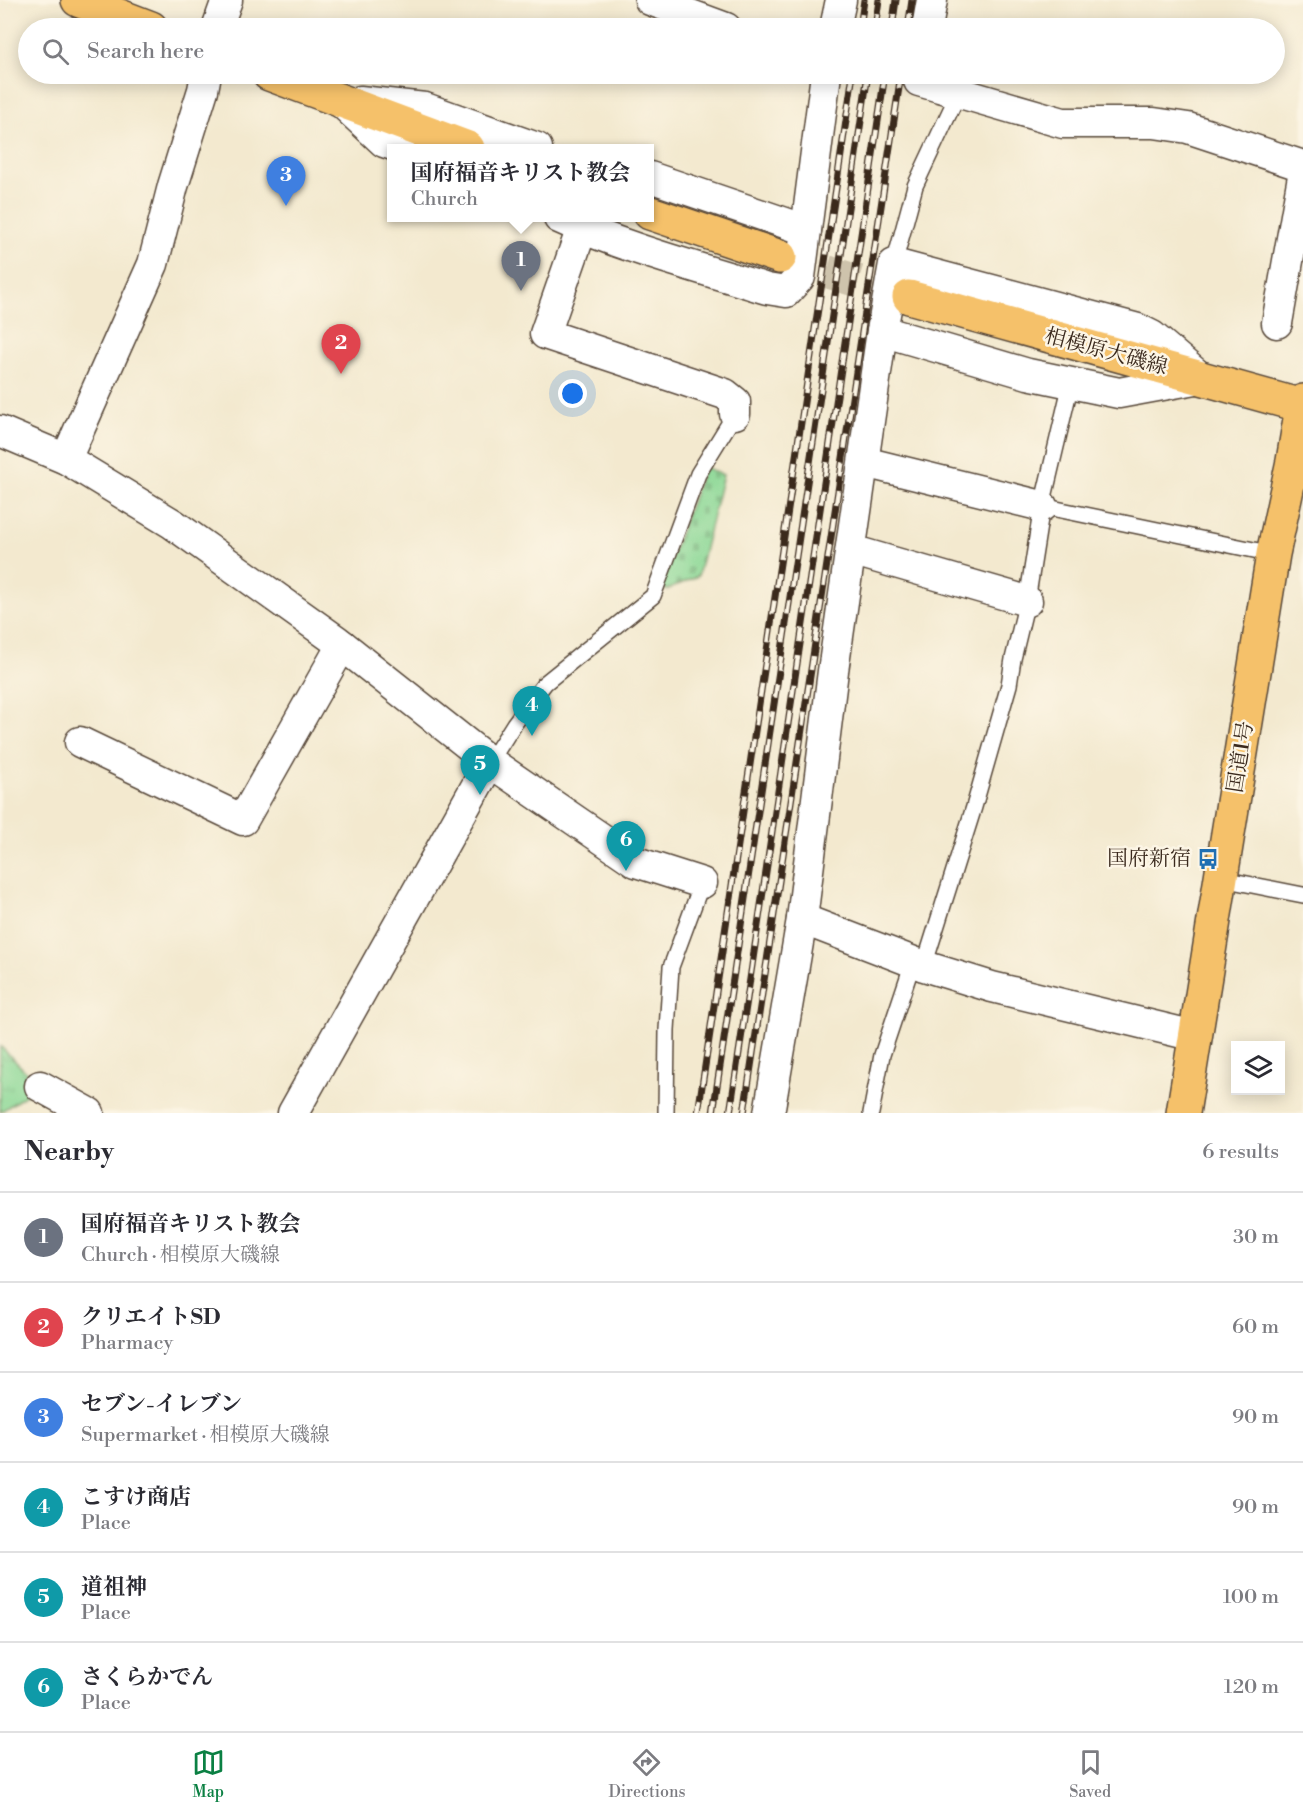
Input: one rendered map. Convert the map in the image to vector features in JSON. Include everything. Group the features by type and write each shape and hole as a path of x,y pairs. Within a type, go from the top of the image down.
{"main road":[{"path":"78,0 125,18"},
{"path":"297,84 457,144"},
{"path":"654,214 780,258"},
{"name":"相模原大磯線","path":"909,297 1303,404"},
{"name":"国道1号","path":"1183,1113 1273,554 1298,462 1303,404"}],"street":[{"path":"221,18 227,0"},
{"path":"650,0 699,18"},
{"path":"837,18 840,0"},
{"path":"929,18 932,0"},
{"path":"66,459 153,264 172,186 204,84"},
{"path":"735,414 735,402 725,394 545,334 571,223 637,249 767,289 786,292 800,277 825,84"},
{"path":"930,84 1063,123 1154,123 1188,129 1303,166"},
{"path":"336,98 384,142 390,144"},
{"path":"336,98 425,108 526,144"},
{"path":"1277,323 1303,177"},
{"path":"654,178 806,230"},
{"path":"769,1113 802,919 833,670 882,331 894,264 1138,329 1152,336 1201,378"},
{"path":"882,331 1028,374 1119,393 1201,378"},
{"path":"0,431 66,459 174,524 342,645 490,762 636,862 702,883"},
{"path":"864,462 1042,506"},
{"path":"851,550 1027,601"},
{"path":"80,742 243,820 342,645"},
{"path":"293,1113 490,762"},
{"path":"802,919 918,964 992,987 1195,1036"},
{"path":"40,1086 89,1113"}],"lane":[{"path":"894,264 915,186 959,92"},
{"path":"871,1113 882,1054 918,964 974,807 1009,685 1027,601 1042,506 1071,383"},
{"path":"490,762 514,724 545,683 654,596 698,474 735,414"},
{"path":"1042,506 1273,554"},
{"path":"1222,879 1303,895"},
{"path":"666,1113 667,1030 671,967 702,883"}],"green space":[{"path":"704,467 723,475 698,576 667,590 660,588"},
{"path":"0,1046 40,1086 0,1112"}],"tunnel":[{"path":"780,257 909,297"}],"railway":[{"path":"861,18 864,0"},
{"path":"876,18 879,0"},
{"path":"893,18 896,0"},
{"path":"909,18 912,0"},
{"path":"698,1113 852,84"},
{"path":"713,1113 867,84"},
{"path":"730,1113 884,84"},
{"path":"744,1113 899,84"}],"place":[{"name":"セブン-イレブン","path":"286,206"},
{"name":"国府福音キリスト教会","path":"521,291"},
{"name":"クリエイトSD","path":"341,374"},
{"name":"こすけ商店","path":"532,736"},
{"name":"道祖神","path":"480,795"},
{"name":"国府新宿","path":"1208,859"},
{"name":"さくらかでん","path":"626,871"}]}
